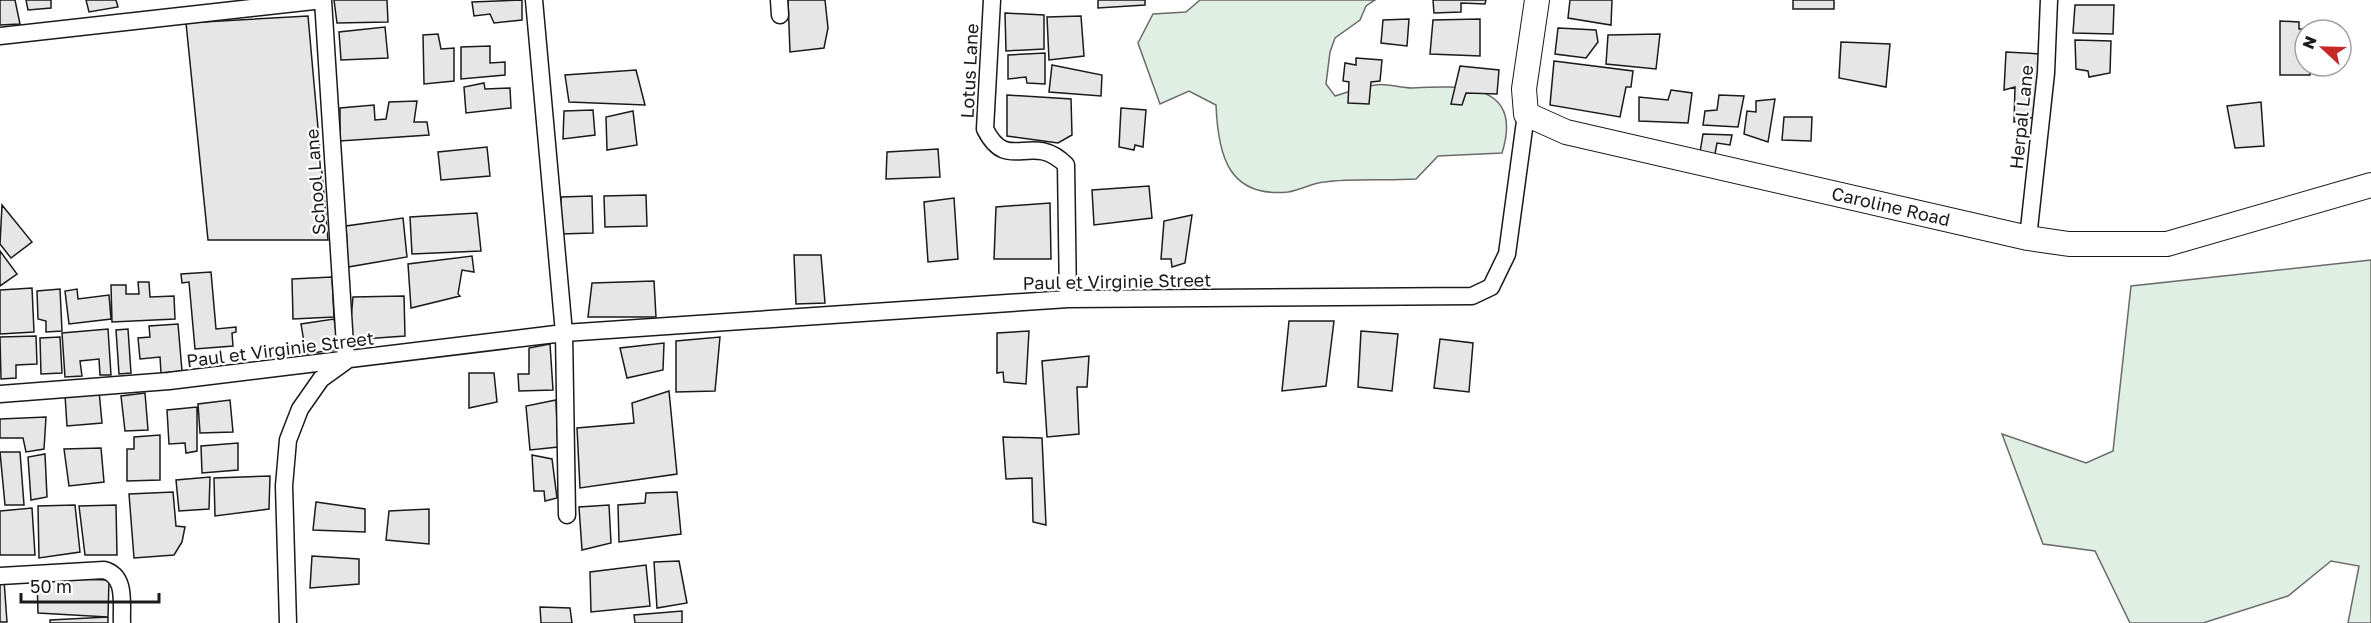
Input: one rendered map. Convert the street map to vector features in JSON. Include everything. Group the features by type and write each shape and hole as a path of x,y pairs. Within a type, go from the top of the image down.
{"main road":[{"path":"1526,114 1524,89 1537,0"},
{"name":"Caroline Road","path":"1526,114 1566,132 2028,238 2069,244 2167,244 2371,185"}],"street":[{"path":"0,36 323,0"},
{"name":"School Lane","path":"323,0 345,361"},
{"path":"534,0 564,333 567,515"},
{"name":"Lotus Lane","path":"992,0 985,129 992,143 1007,153 1036,149 1055,154 1066,165 1068,299"},
{"name":"Herpal Lane","path":"2028,238 2046,73 2049,0"},
{"name":"Paul et Virginie Street","path":"0,394 169,381 564,333 1068,299 1472,296 1491,287 1507,254 1526,114"},
{"path":"288,623 284,486 288,440 300,409 321,379 345,361"},
{"path":"0,576 111,571 117,576 121,588 122,623"}],"green space":[{"path":"1200,0 1375,0 1366,6 1360,20 1335,38 1330,52 1326,84 1335,96 1380,85 1412,88 1451,87 1484,93 1497,101 1504,113 1507,130 1502,153 1438,156 1416,179 1336,181 1288,192 1268,192 1252,188 1239,180 1230,170 1220,141 1216,105 1189,91 1160,104 1138,43 1153,14 1186,12"},
{"path":"2371,260 2371,623 2348,623 2359,566 2331,561 2288,596 2203,623 2130,623 2095,551 2043,544 2002,434 2086,463 2113,451 2131,286"}],"building":[{"path":"0,0 15,0 20,24 0,25"},
{"path":"26,0 51,0 51,8 28,10"},
{"path":"86,0 116,0 118,7 89,12"},
{"path":"334,0 387,0 388,22 337,23"},
{"path":"522,0 522,20 494,23 490,14 474,16 472,2"},
{"path":"788,0 825,0 828,28 824,48 790,52"},
{"path":"1098,0 1145,0 1145,5 1098,8"},
{"path":"1433,0 1486,0 1485,4 1461,3 1461,12 1434,13"},
{"path":"1570,0 1612,0 1611,25 1568,18"},
{"path":"1793,0 1834,0 1834,9 1793,9"},
{"path":"2075,5 2114,5 2113,34 2073,33"},
{"path":"1005,13 1044,15 1044,49 1006,51"},
{"path":"308,16 328,240 208,240 186,23"},
{"path":"1081,16 1084,56 1049,60 1047,17"},
{"path":"1409,19 1407,46 1381,43 1383,20"},
{"path":"1480,19 1480,56 1430,54 1433,20"},
{"path":"2280,21 2293,22 2293,75 2280,75"},
{"path":"385,27 388,58 341,60 339,32"},
{"path":"1558,28 1596,30 1598,42 1586,58 1555,54"},
{"path":"438,34 441,49 454,48 454,81 424,84 423,35"},
{"path":"1660,34 1656,69 1606,64 1608,35"},
{"path":"2075,40 2111,41 2110,73 2089,77 2088,71 2076,69"},
{"path":"1841,42 1890,44 1886,87 1839,78"},
{"path":"490,46 490,63 505,62 505,75 461,79 461,47"},
{"path":"2006,52 2041,54 2035,117 2014,122 2015,87 2004,90"},
{"path":"1045,53 1045,84 1027,83 1026,77 1008,79 1008,55"},
{"path":"1356,58 1382,60 1380,81 1371,82 1369,104 1348,103 1349,82 1343,81 1345,63 1356,65"},
{"path":"1554,61 1633,71 1631,87 1626,87 1620,117 1550,105"},
{"path":"1052,65 1102,75 1101,96 1049,92"},
{"path":"1460,66 1499,70 1497,94 1466,93 1462,105 1451,104"},
{"path":"636,70 645,105 569,102 565,75"},
{"path":"484,83 485,89 510,88 511,108 466,113 464,87"},
{"path":"1671,90 1692,93 1688,123 1639,121 1639,97 1668,100"},
{"path":"1007,95 1071,99 1072,135 1058,143 1007,136"},
{"path":"1719,95 1744,96 1738,127 1703,125 1705,111 1717,110"},
{"path":"1775,99 1768,142 1744,134 1747,111 1756,112 1756,101"},
{"path":"417,101 414,122 427,122 429,135 340,141 340,108 374,105 375,120 386,119 389,102"},
{"path":"2261,102 2264,146 2235,148 2227,106"},
{"path":"1121,108 1146,110 1143,147 1135,145 1134,150 1119,147"},
{"path":"593,110 595,135 563,139 564,111"},
{"path":"633,111 637,145 607,150 606,117"},
{"path":"1784,117 1812,117 1811,141 1782,140"},
{"path":"1703,134 1732,135 1730,145 1717,143 1715,154 1700,152"},
{"path":"487,147 490,176 441,180 438,152"},
{"path":"938,149 940,177 886,179 887,152"},
{"path":"1149,186 1152,218 1094,225 1092,190"},
{"path":"646,195 647,226 605,227 604,196"},
{"path":"592,196 593,233 561,234 561,197"},
{"path":"954,198 958,259 928,262 924,202"},
{"path":"1050,203 1051,259 994,259 996,207"},
{"path":"2,205 32,242 11,258 0,244"},
{"path":"477,213 481,251 412,254 410,217"},
{"path":"1192,215 1185,263 1172,267 1171,259 1161,259 1164,221"},
{"path":"403,218 407,257 348,267 346,226"},
{"path":"0,251 17,274 0,286"},
{"path":"794,255 821,255 825,303 796,304"},
{"path":"472,256 474,272 462,270 458,294 460,296 411,308 408,264"},
{"path":"211,272 216,329 236,327 236,332 232,333 233,346 195,349 189,282 182,283 181,274"},
{"path":"332,277 334,317 293,319 292,279"},
{"path":"654,281 656,317 588,317 592,283"},
{"path":"138,282 149,282 150,297 174,296 175,319 112,322 111,285 126,285 126,294 139,294"},
{"path":"32,288 34,332 0,334 0,290"},
{"path":"60,289 62,331 46,332 46,321 38,319 37,291"},
{"path":"77,289 78,299 109,295 111,319 69,324 65,291"},
{"path":"404,296 405,336 349,340 353,297"},
{"path":"334,319 339,349 306,354 301,324"},
{"path":"1289,321 1334,321 1326,386 1282,391"},
{"path":"178,324 182,371 161,373 160,357 140,359 138,338 150,337 149,326"},
{"path":"108,329 111,375 100,375 99,359 80,361 82,376 65,377 62,333"},
{"path":"128,329 131,373 119,374 116,330"},
{"path":"1029,331 1026,384 1004,382 1003,372 997,373 997,333"},
{"path":"1361,331 1398,334 1392,391 1358,387"},
{"path":"36,336 37,364 16,365 16,378 1,379 0,337"},
{"path":"60,337 62,373 41,374 40,338"},
{"path":"720,337 715,391 676,392 676,341"},
{"path":"1440,339 1473,343 1469,392 1434,388"},
{"path":"664,343 663,370 627,378 620,348"},
{"path":"550,344 553,390 519,391 518,374 529,374 529,348"},
{"path":"1089,356 1087,387 1077,387 1079,434 1047,437 1042,361"},
{"path":"469,373 494,373 497,402 469,408"},
{"path":"99,391 102,423 67,426 65,395"},
{"path":"669,391 677,474 580,488 577,428 634,423 632,403"},
{"path":"145,393 148,430 125,431 121,396"},
{"path":"230,400 233,432 200,433 198,404"},
{"path":"556,400 558,447 530,450 526,406"},
{"path":"197,407 197,451 186,453 185,443 169,444 167,410"},
{"path":"46,417 44,449 26,452 23,438 0,438 0,419"},
{"path":"160,435 160,480 127,481 127,449 134,449 134,437"},
{"path":"1003,437 1042,438 1046,525 1033,522 1032,478 1006,479"},
{"path":"238,443 238,470 202,473 201,446"},
{"path":"101,448 104,482 69,486 64,449"},
{"path":"0,452 20,452 24,505 5,505"},
{"path":"45,454 47,497 31,500 28,457"},
{"path":"532,455 552,459 557,498 545,501 544,491 534,491"},
{"path":"270,476 269,509 215,516 214,478"},
{"path":"210,477 209,509 179,511 176,480"},
{"path":"173,492 176,526 185,527 182,542 174,555 134,558 129,494"},
{"path":"677,492 681,534 619,542 618,505 645,503 646,493"},
{"path":"316,502 365,509 365,532 313,530"},
{"path":"75,505 80,552 39,558 38,506"},
{"path":"116,505 117,555 85,555 79,506"},
{"path":"609,505 611,543 582,550 579,507"},
{"path":"32,508 35,555 0,555 0,511"},
{"path":"429,509 429,544 386,540 389,511"},
{"path":"312,556 359,559 359,584 310,588"},
{"path":"679,561 687,603 657,608 654,562"},
{"path":"646,565 650,606 591,612 590,572"},
{"path":"37,578 109,580 108,617 38,613"},
{"path":"4,580 7,622 0,622 0,581"},
{"path":"540,607 570,608 572,623 541,623"},
{"path":"682,611 682,623 635,623 634,615"},
{"path":"108,617 108,623 50,623 50,620"}]}
